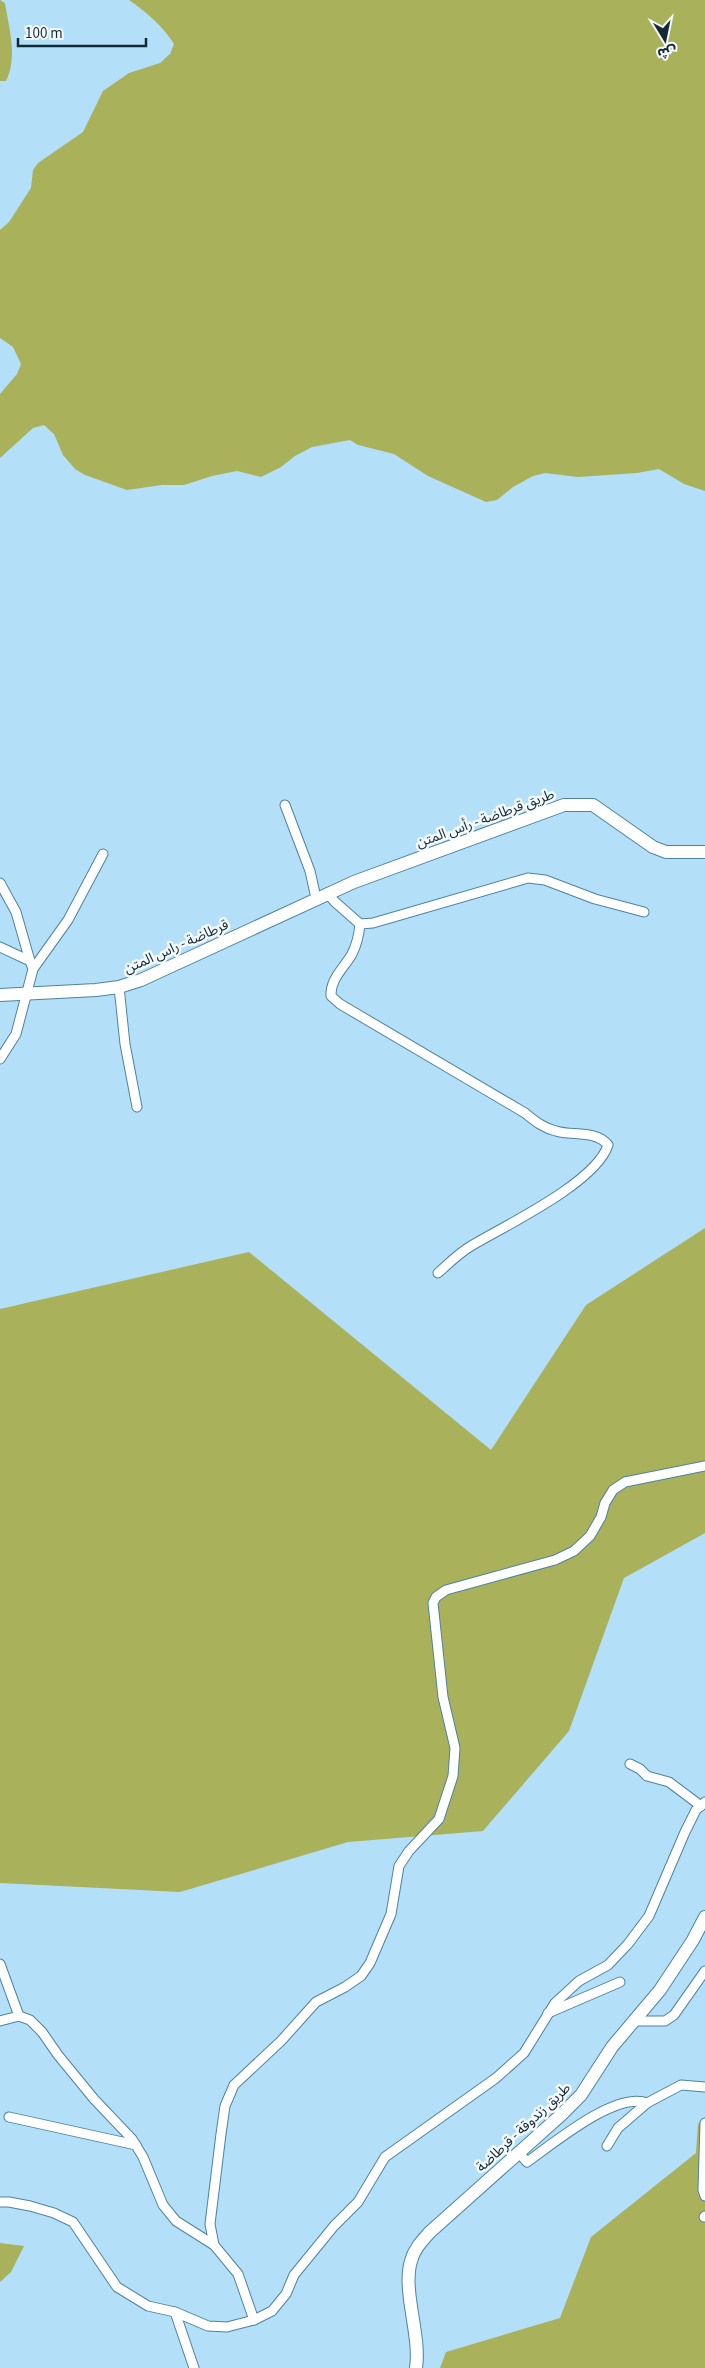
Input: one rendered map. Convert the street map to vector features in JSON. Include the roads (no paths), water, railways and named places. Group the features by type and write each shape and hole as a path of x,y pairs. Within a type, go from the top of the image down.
{"main road":[{"name":"طريق قرطاضة - رأس المتن","path":"354,882 564,806 582,803 593,805 652,846 666,852 705,852"},
{"name":"قرطاضة - راس المتن","path":"0,995 119,987 141,980 354,882"},
{"name":"طريق زندوقة - قرطاضة","path":"416,2368 417,2346 409,2274 414,2253 430,2232 581,2095 612,2047 660,1990 675,1969 705,1917"}],"street":[{"path":"285,805 310,871 322,896 335,902 360,924 373,923 528,878 545,880 595,899 644,912"},
{"path":"31,965 68,920 103,854"},
{"path":"0,883 16,912 31,965 16,1034 0,1058"},
{"path":"360,924 359,937 352,954 330,987 331,996 340,1004 525,1113 540,1125 557,1132 594,1136 604,1140 608,1145 605,1154 576,1182 531,1213 470,1247 438,1273"},
{"path":"0,947 31,965"},
{"path":"119,987 125,1044 137,1106"},
{"path":"214,2245 210,2224 221,2134 225,2106 234,2085 281,2041 316,2002 345,1987 361,1976 370,1963 391,1914 399,1866 409,1851 439,1819 453,1776 455,1748 443,1697 433,1603 436,1598 446,1590 555,1560 574,1551 590,1536 601,1517 604,1502 613,1490 625,1482 705,1466"},
{"path":"0,2202 30,2206 54,2213 72,2222 117,2287 148,2306 174,2312 208,2326 227,2327 254,2320 272,2311 286,2294 294,2275 334,2226 358,2202 385,2157 496,2078 524,2053 555,2003 579,1981 608,1965 649,1916 660,1893 668,1867 696,1810 703,1804 670,1782 647,1776 640,1769 630,1764"},
{"path":"0,1964 18,2016"},
{"path":"634,2021 665,2021 674,2015 705,1971"},
{"path":"548,2013 620,1982"},
{"path":"0,2021 18,2016 30,2020 42,2032 58,2056 94,2099 136,2144 163,2205 176,2221 214,2245 238,2274 254,2320"},
{"path":"607,2146 618,2128 647,2103 681,2085 705,2088"},
{"path":"519,2153 527,2162 608,2106 639,2100 647,2103"},
{"path":"9,2117 136,2144"},
{"path":"705,2123 703,2190 705,2196"},
{"path":"174,2312 194,2368"}]}
